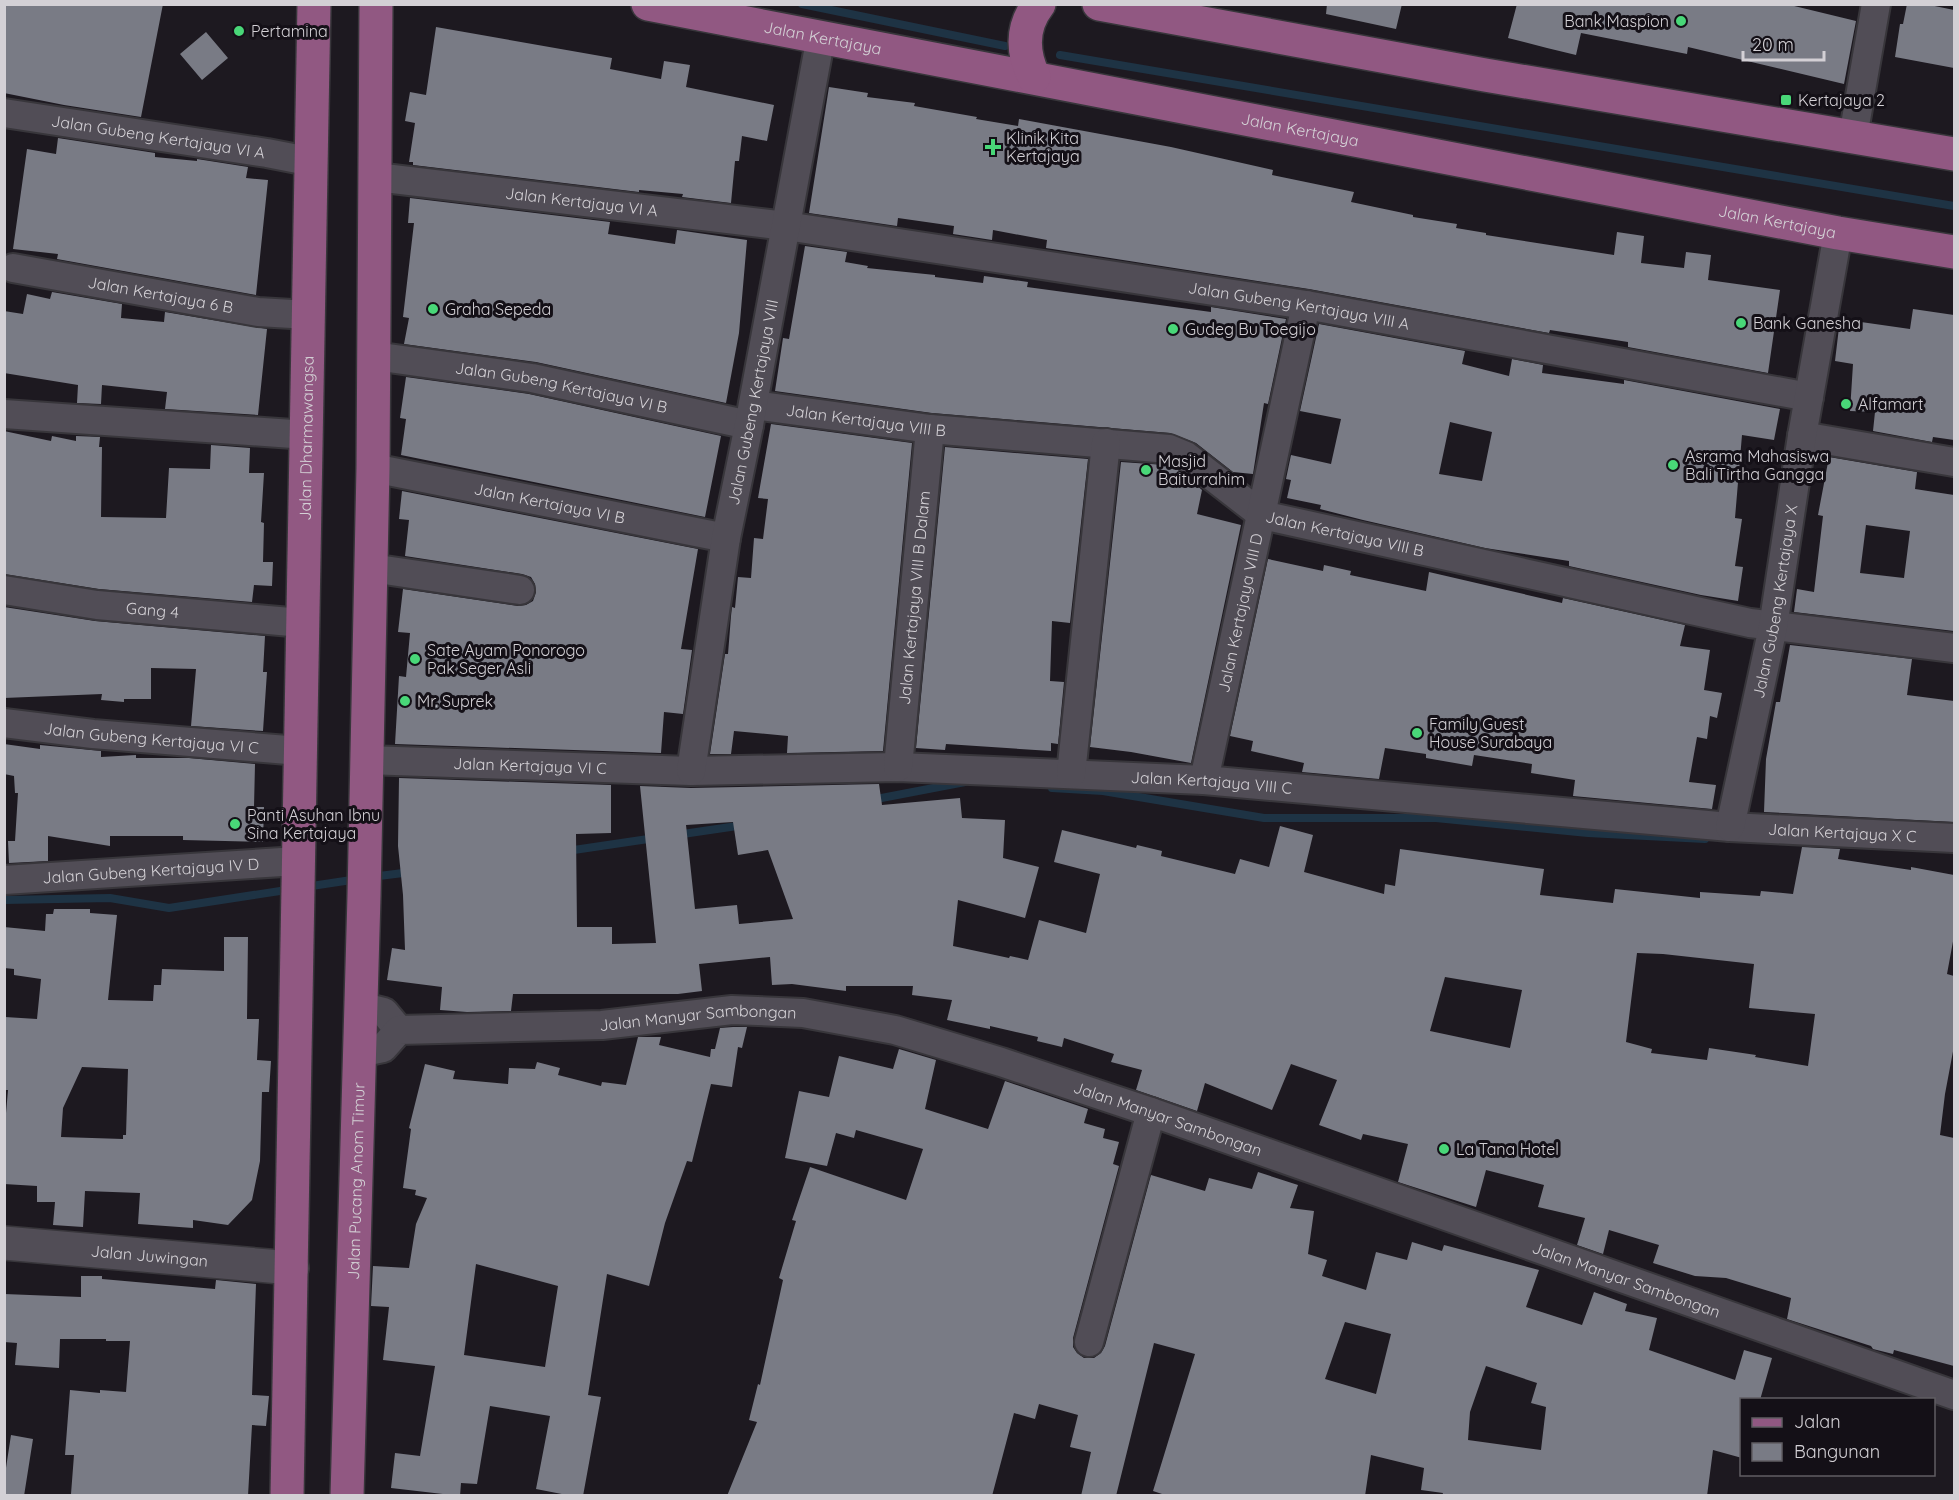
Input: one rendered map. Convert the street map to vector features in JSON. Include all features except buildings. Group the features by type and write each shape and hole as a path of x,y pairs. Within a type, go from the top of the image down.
{"main road":[{"name":"Jalan Dharmawangsa","path":"298,879 313,162 314,4"},
{"path":"366,760 373,468 376,4"},
{"name":"Jalan Kertajaya","path":"648,4 1838,233 1954,252"},
{"path":"1034,78 1028,64 1025,34 1029,19 1039,4"},
{"path":"1098,4 1485,75 1954,154"},
{"name":"Jalan Pucang Anom Timur","path":"346,1496 366,760"},
{"path":"287,1496 298,879"}],"street":[{"path":"1853,137 1875,4"},
{"name":"Jalan Gubeng Kertajaya VIII","path":"691,771 726,538 821,36"},
{"name":"Jalan Gubeng Kertajaya VI A","path":"4,113 256,151 313,162"},
{"name":"Jalan Kertajaya VI A","path":"376,177 786,226"},
{"name":"Jalan Gubeng Kertajaya VIII A","path":"786,226 1306,305 1809,397"},
{"name":"Jalan Gubeng Kertajaya X","path":"1730,827 1773,627 1802,436 1838,233"},
{"name":"Jalan Kertajaya 6 B","path":"14,268 258,312 309,315"},
{"name":"Jalan Kertajaya VIII D","path":"1204,780 1306,305"},
{"name":"Jalan Gubeng Kertajaya VI B","path":"374,357 532,378 751,415"},
{"path":"4,414 307,435"},
{"name":"Jalan Kertajaya VIII B","path":"751,415 1106,443 1178,452 1262,515 1773,627 1954,648"},
{"name":"Jalan Kertajaya VIII B Dalam","path":"897,766 930,429"},
{"path":"1802,436 1954,462"},
{"path":"1071,774 1106,443"},
{"name":"Jalan Kertajaya VI B","path":"373,468 726,538"},
{"path":"371,568 520,590"},
{"name":"Gang 4","path":"4,591 98,605 302,623"},
{"name":"Jalan Gubeng Kertajaya VI C","path":"4,723 93,734 300,751"},
{"name":"Jalan Kertajaya VI C","path":"366,760 691,771"},
{"name":"Jalan Kertajaya VIII C","path":"691,771 897,766 1204,780 1730,827"},
{"name":"Jalan Kertajaya X C","path":"1730,827 1954,838"},
{"name":"Jalan Gubeng Kertajaya IV D","path":"4,880 298,879"},
{"path":"359,1053 382,1048 399,1030 384,1012 360,1006"},
{"name":"Jalan Manyar Sambongan","path":"399,1030 602,1025 732,1010 803,1013 895,1030 1001,1062 1151,1112 1954,1395"},
{"path":"1089,1342 1151,1112"},
{"name":"Jalan Juwingan","path":"4,1242 292,1268"}],"waterway":[{"path":"802,4 1005,46"},
{"path":"1060,55 1954,206"},
{"path":"871,800 965,782"},
{"path":"1052,788 1103,791 1264,818 1436,818 1588,833 1705,839"},
{"path":"676,835 744,825"},
{"path":"567,851 655,838"},
{"path":"371,877 411,872"},
{"path":"305,887 358,879"},
{"path":"4,900 110,898 169,908 293,889"}],"place":[{"name":"Bank Maspion","path":"1681,21"},
{"name":"Pertamina","path":"239,31"},
{"name":"Kertajaya 2","path":"1786,100"},
{"name":"Klinik Kita Kertajaya","path":"993,147"},
{"name":"Graha Sepeda","path":"433,309"},
{"name":"Bank Ganesha","path":"1741,323"},
{"name":"Gudeg Bu Toegijo","path":"1173,329"},
{"name":"Alfamart","path":"1846,404"},
{"name":"Asrama Mahasiswa Bali Tirtha Gangga","path":"1673,465"},
{"name":"Masjid Baiturrahim","path":"1146,470"},
{"name":"Sate Ayam Ponorogo Pak Seger Asli","path":"415,659"},
{"name":"Mr. Suprek","path":"405,701"},
{"name":"Family Guest House Surabaya","path":"1417,733"},
{"name":"Panti Asuhan Ibnu Sina Kertajaya","path":"235,824"},
{"name":"La Tana Hotel","path":"1444,1149"}]}
